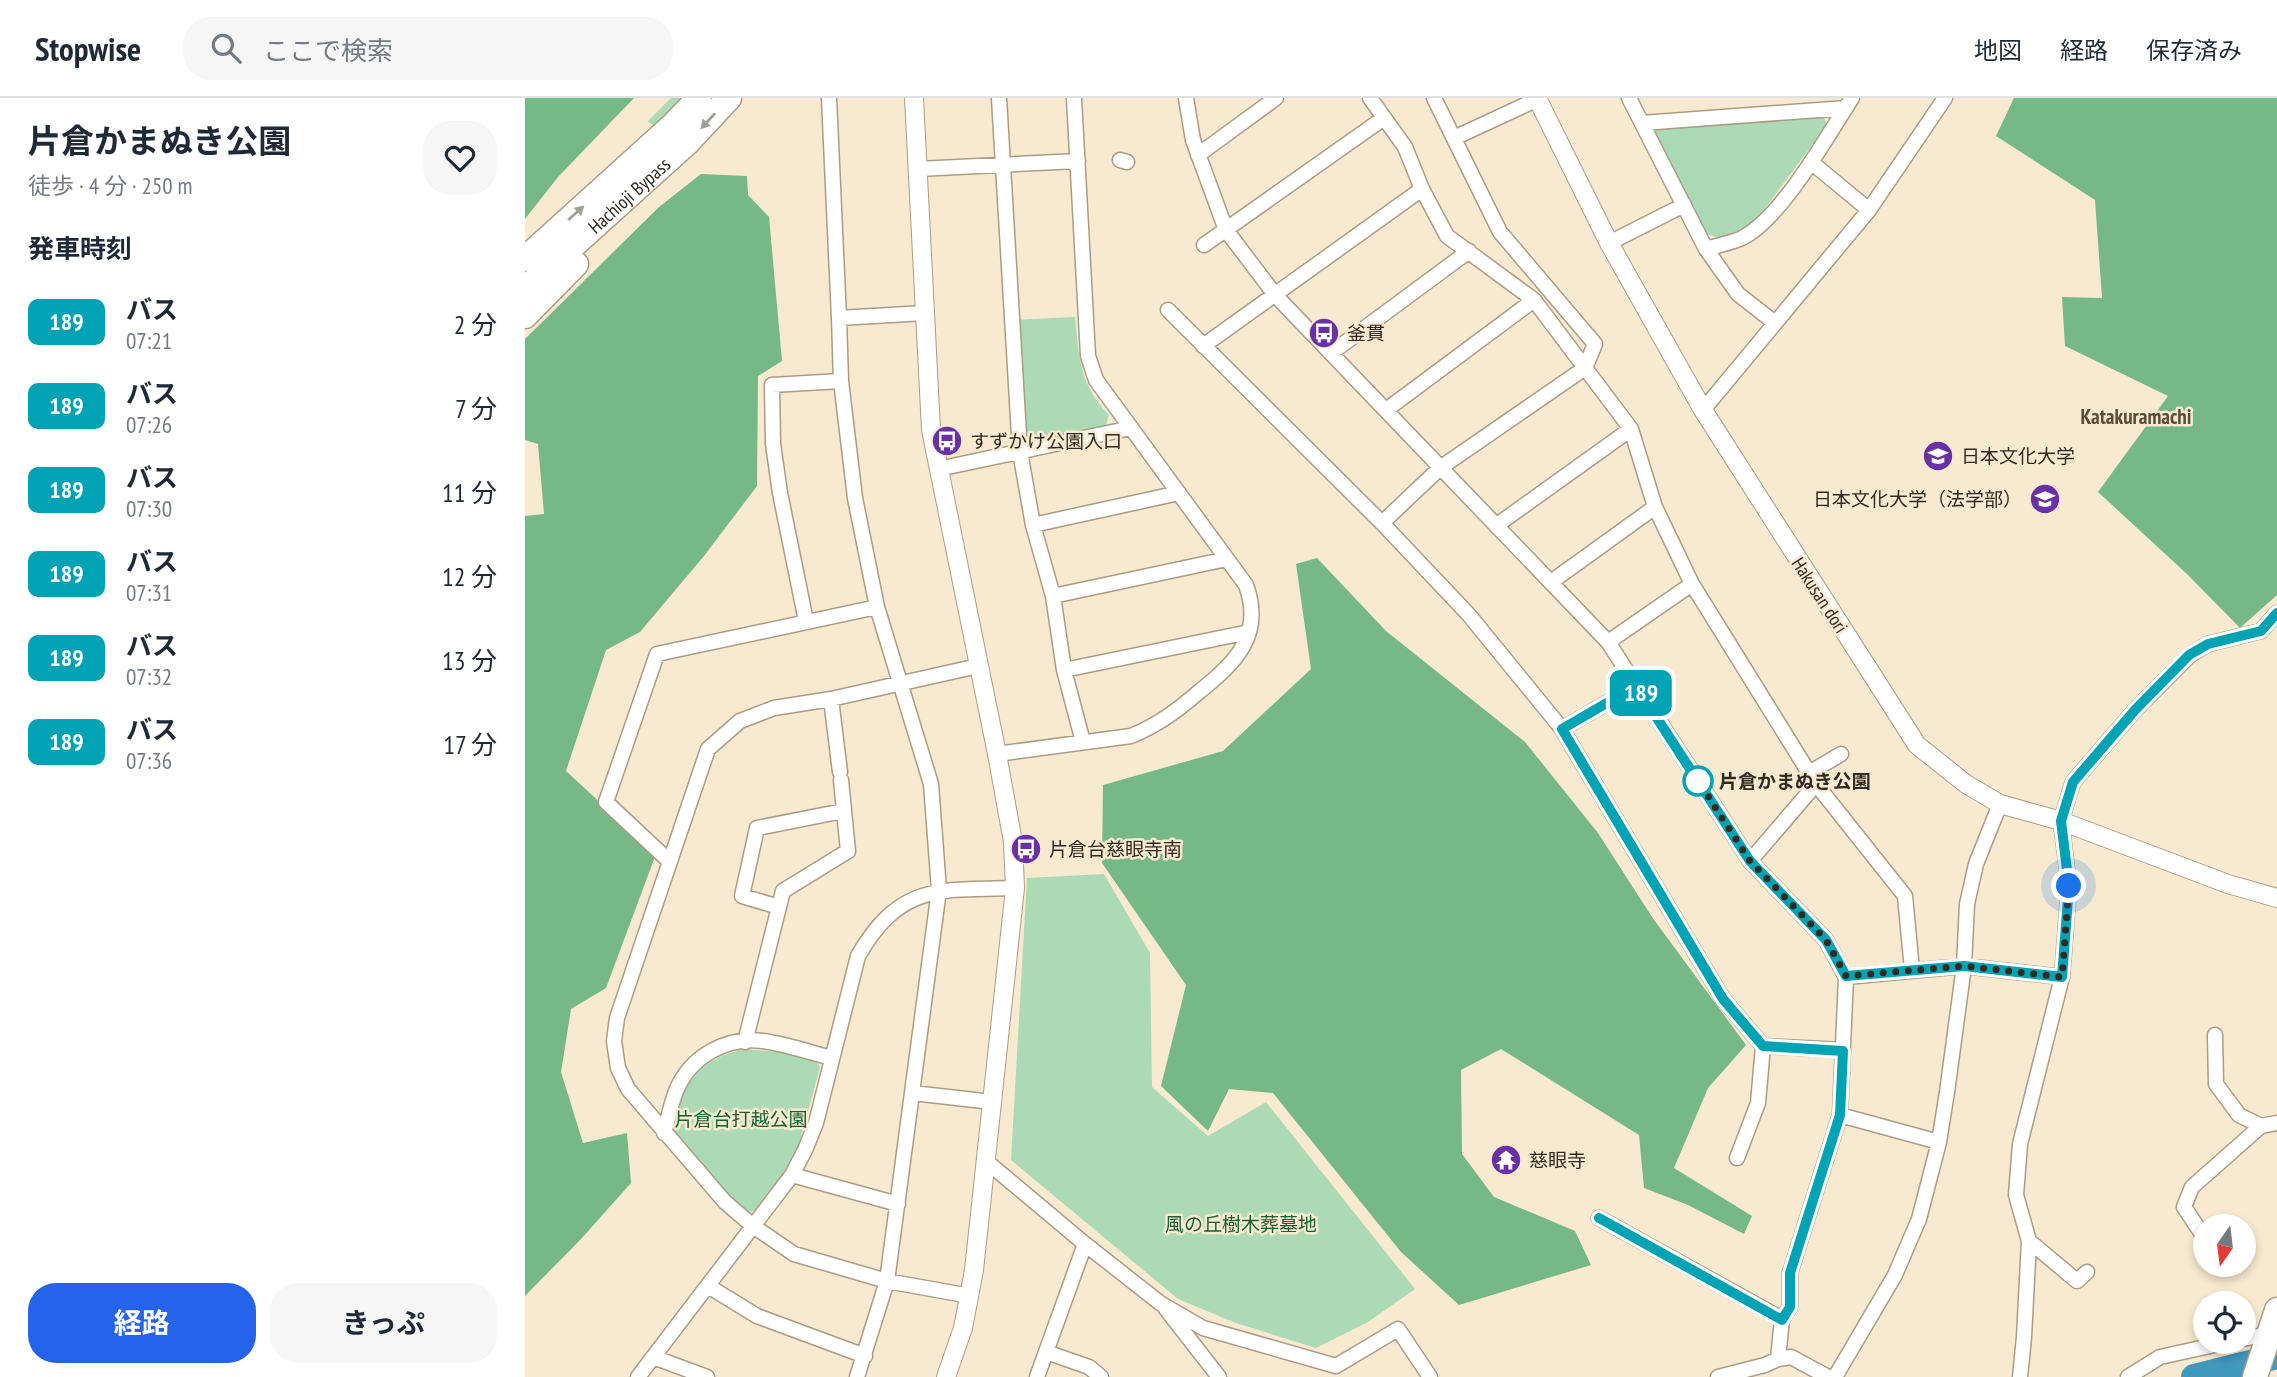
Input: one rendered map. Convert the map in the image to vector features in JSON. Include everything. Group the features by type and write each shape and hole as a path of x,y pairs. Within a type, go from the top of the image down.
{"highway":[{"name":"Hachioji Bypass","path":"525,259 672,126 699,98"},
{"name":"Hachioji Bypass","path":"525,289 687,143 729,98"},
{"path":"525,316 593,247 657,170"},
{"path":"2255,1377 2259,1340 2277,1310"}],"street":[{"path":"829,98 841,381 855,498 877,607 931,784 939,890 887,1281 857,1377"},
{"path":"914,98 931,430 997,754 1013,842 1015,888 970,1296 963,1328 946,1377"},
{"path":"999,98 1020,452 1033,525 1053,596 1064,670 1083,742"},
{"path":"997,754 1131,736 1152,727 1170,716 1231,665 1239,655 1252,620 1250,598 1245,585 1096,380 1088,356 1075,98"},
{"path":"1186,98 1193,140 1226,230 1276,296 1608,642 1750,861 1826,940 1846,976 1840,1115 1790,1273 1790,1307 1782,1320 1778,1359"},
{"path":"1370,98 1405,147 1422,189 1447,236 1534,300 1631,429 1655,507 1692,584 1812,778 1905,896 1912,970"},
{"path":"1382,523 1440,468 1585,368 1595,344 1500,232 1434,98"},
{"path":"1454,138 1537,98"},
{"name":"Hakusan dori","path":"1537,98 1609,243 1703,410 1917,745 1966,785 2000,804 2061,821 2228,884 2277,898"},
{"path":"1629,98 1706,249 1738,294 1775,323"},
{"path":"1703,410 1869,209 1945,98"},
{"path":"1198,155 1269,100"},
{"path":"1642,123 1849,103"},
{"path":"1706,249 1742,238 1765,222 1811,162 1849,103"},
{"path":"1204,245 1384,118"},
{"path":"918,170 1078,161"},
{"path":"1811,162 1869,209"},
{"path":"1203,346 1422,189"},
{"path":"1609,243 1684,205"},
{"path":"1331,353 1469,251"},
{"path":"1386,410 1534,300"},
{"path":"1168,310 1382,523 1469,615 1562,729 1723,999 1763,1046 1758,1103 1737,1158"},
{"path":"839,318 925,313"},
{"path":"806,621 780,493 773,444 772,384 841,381"},
{"path":"938,469 1131,428"},
{"path":"1497,525 1631,429"},
{"path":"1033,525 1179,493"},
{"path":"1551,582 1655,507"},
{"path":"1053,596 1227,559"},
{"path":"1608,642 1692,584"},
{"path":"669,861 606,802 657,654 877,607"},
{"path":"2020,1377 2029,1241 2016,1195 2020,1144 2062,977 2069,886 2061,821 2073,782 2135,710 2189,655 2208,644 2261,631 2277,613"},
{"path":"1064,670 1249,632"},
{"path":"970,1296 887,1281 794,1254 753,1226 725,1202 628,1089 618,1068 614,1041 624,992 708,749 740,721 773,708 831,699 978,666"},
{"path":"1562,729 1636,686"},
{"path":"745,1041 783,891 848,851 831,699"},
{"path":"1750,861 1812,778 1841,754"},
{"path":"1835,1377 1895,1275 1919,1219 1939,1142 1964,966 1967,904 1973,877 2000,804"},
{"path":"779,907 742,896 757,828 843,811"},
{"path":"638,1377 792,1175 815,1123 858,956 870,935 885,918 912,899 939,890 1015,888"},
{"path":"1846,976 1964,966 2062,977"},
{"path":"2215,1035 2216,1084 2239,1115 2261,1126"},
{"path":"664,1132 676,1092 686,1073 712,1050 745,1041 761,1041 831,1058"},
{"path":"1763,1046 1843,1051"},
{"path":"913,1093 992,1102"},
{"path":"1840,1115 1939,1142"},
{"path":"2193,1221 2183,1207 2192,1187 2261,1126 2277,1123"},
{"path":"986,1161 1160,1303 1203,1328 1336,1366 1398,1329 1430,1377"},
{"path":"792,1175 898,1204"},
{"path":"1599,1218 1782,1320"},
{"path":"2029,1241 2077,1281 2087,1272"},
{"path":"1037,1377 1085,1244"},
{"path":"708,1286 757,1316 865,1356"},
{"path":"1160,1303 1219,1377"},
{"path":"2128,1377 2160,1357 2193,1350"},
{"path":"1046,1352 1089,1367 1101,1377"},
{"path":"653,1357 707,1377"},
{"path":"1720,1377 1791,1357 1828,1377"}],"green space":[{"path":"525,98 634,98 558,177 525,219"},
{"path":"671,98 687,98 656,129 648,121"},
{"path":"2014,98 2277,98 2277,595 2240,628 2187,574 2098,492 2168,396 2065,346 2062,297 2102,298 2095,200 1996,136"},
{"path":"1824,117 1827,125 1757,219 1747,227 1719,238 1707,234 1653,136 1657,128"},
{"path":"701,174 747,176 748,195 769,217 782,361 758,376 757,486 704,556 640,632 606,650 566,771 656,854 606,988 571,1009 561,1072 583,1143 627,1133 631,1183 525,1296 525,516 544,514 538,444 525,440 525,339 659,207"},
{"path":"1075,317 1086,381 1099,404 1109,415 1105,428 1032,443 1021,436 1013,320"},
{"path":"1317,558 1386,631 1525,742 1598,833 1652,917 1746,1045 1708,1088 1674,1168 1752,1216 1744,1234 1688,1205 1644,1188 1639,1135 1501,1049 1461,1070 1462,1154 1494,1197 1575,1231 1591,1265 1459,1305 1401,1252 1273,1093 1229,1089 1208,1131 1161,1086 1186,985 1102,863 1103,785 1223,751 1311,669 1296,564"},
{"name":"風の丘樹木葬墓地","path":"1104,874 1150,953 1152,1087 1208,1136 1266,1102 1415,1289 1368,1322 1316,1348 1236,1323 1178,1299 1011,1160 1027,878"},
{"name":"片倉台打越公園","path":"743,1049 781,1052 816,1061 820,1067 798,1148 784,1174 754,1211 749,1212 721,1192 670,1128 681,1099 694,1076 713,1060"}],"waterway":[{"path":"2194,1377 2277,1356"}],"bus line":[{"name":"189","path":"1599,1218 1782,1320 1790,1307 1790,1273 1840,1115 1843,1051 1763,1046 1723,999 1562,729 1636,686 1750,861 1826,940 1846,976 1964,966 2062,977 2069,886 2061,821 2073,782 2135,710 2189,655 2208,644 2261,631 2277,613"}],"place":[{"name":"釜貫","path":"1324,333"},
{"name":"すずかけ公園入口","path":"947,441"},
{"name":"日本文化大学","path":"1938,456"},
{"name":"日本文化大学（法学部）","path":"2045,499"},
{"name":"片倉かまぬき公園","path":"1698,781"},
{"name":"片倉台慈眼寺南","path":"1026,849"},
{"name":"慈眼寺","path":"1506,1160"}],"district":[{"name":"Katakuramachi","path":"2136,417"}],"route":[{"path":"1698,781 1693,773 1750,861 1826,940 1846,976 1964,966 2062,977 2069,886"}]}
